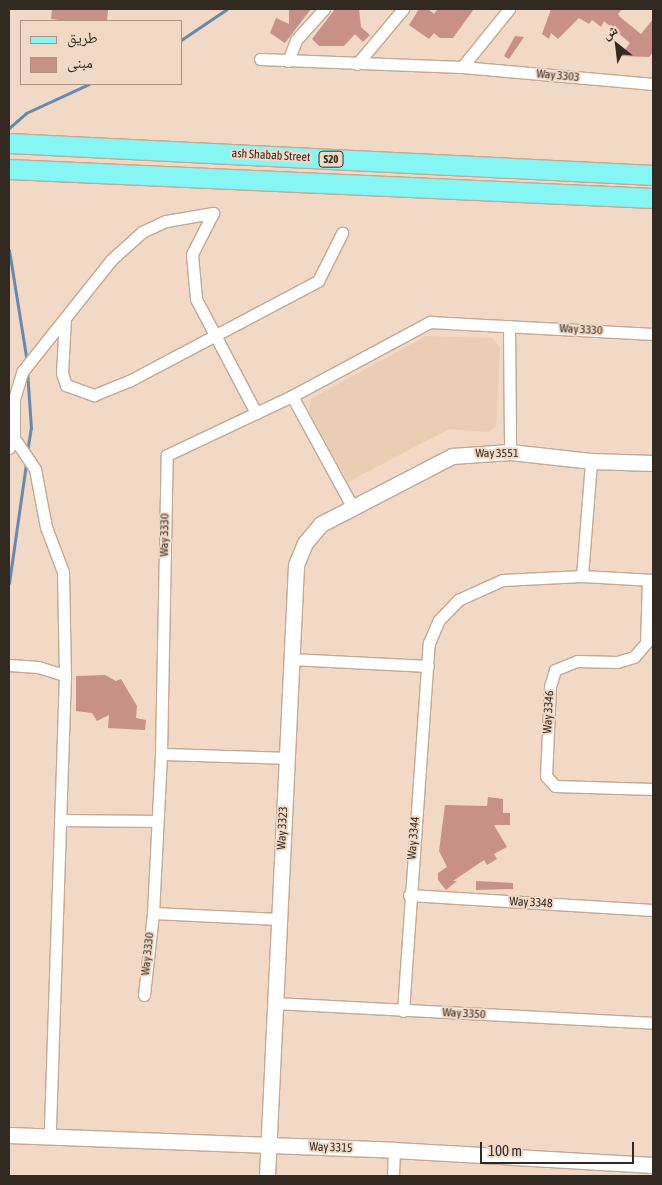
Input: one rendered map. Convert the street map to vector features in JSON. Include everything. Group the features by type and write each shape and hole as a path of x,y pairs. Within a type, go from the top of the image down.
{"main road":[{"name":"ash Shabab Street","path":"9,143 653,175"},
{"name":"ash Shabab Street","path":"9,169 653,198"}],"street":[{"path":"288,61 296,40 324,9"},
{"path":"357,64 403,9"},
{"path":"462,67 509,9"},
{"name":"Way 3303","path":"260,59 462,67 653,84"},
{"path":"50,1137 65,675 63,572 46,527 35,469 12,443 11,413 14,399 22,372 111,260 142,232 166,221 213,213 192,254 196,299 256,413"},
{"path":"65,318 62,373 66,384 94,395 129,381 318,281 342,233"},
{"name":"Way 3330","path":"144,995 153,913 156,821 161,754 167,455 292,396 430,322 653,334"},
{"path":"509,326 510,452"},
{"path":"292,396 352,506"},
{"name":"Way 3551","path":"352,506 452,456 510,452 591,461 653,463"},
{"path":"582,576 591,461"},
{"name":"Way 3323","path":"267,1176 291,659 299,557 305,543 321,524 352,506"},
{"name":"Way 3344","path":"403,1011 409,895 430,643 439,620 458,600 502,580 582,576 651,580"},
{"name":"Way 3346","path":"651,580 646,643 634,657 617,662 578,660 556,670 550,686 546,776 555,786 653,789"},
{"path":"291,659 428,666"},
{"path":"9,665 38,666 65,675"},
{"path":"161,754 286,758"},
{"path":"60,820 156,821"},
{"name":"Way 3348","path":"409,895 653,910"},
{"path":"153,913 278,919"},
{"name":"Way 3350","path":"275,1003 653,1023"},
{"name":"Way 3315","path":"9,1135 394,1150 653,1165"},
{"path":"393,1176 394,1150"}],"shaded area":[{"path":"426,336 492,338 500,347 496,427 488,432 449,429 348,482 309,411 311,399"}],"building":[{"path":"52,9 108,10 107,20 51,19"},
{"path":"289,9 311,9 285,43 270,33 276,18 289,24"},
{"path":"335,9 359,9 361,27 370,35 363,42 355,34 344,46 319,46 312,39"},
{"path":"419,9 428,9 434,14 438,9 474,9 453,38 440,38 434,33 429,39 409,25"},
{"path":"551,9 622,9 618,14 620,17 641,34 653,19 653,52 649,57 620,56 630,43 604,21 601,27 592,20 589,24 579,18 558,39 551,33 549,39 542,34"},
{"path":"515,36 524,37 509,59 504,56"},
{"path":"105,675 116,681 121,679 137,706 136,718 146,720 145,730 108,728 109,715 97,721 92,713 76,711 76,676"},
{"path":"488,797 503,799 503,813 510,813 510,825 494,825 507,847 494,854 497,859 487,865 484,860 453,881 457,881 446,890 438,880 438,873 447,867 439,851 445,805 487,806"},
{"path":"476,881 513,883 513,889 476,890"}],"waterway":[{"path":"182,39 227,9"},
{"path":"9,128 26,113 87,85"},
{"path":"9,250 27,362"},
{"path":"27,371 31,428 27,452"},
{"path":"9,583 26,463"}]}
